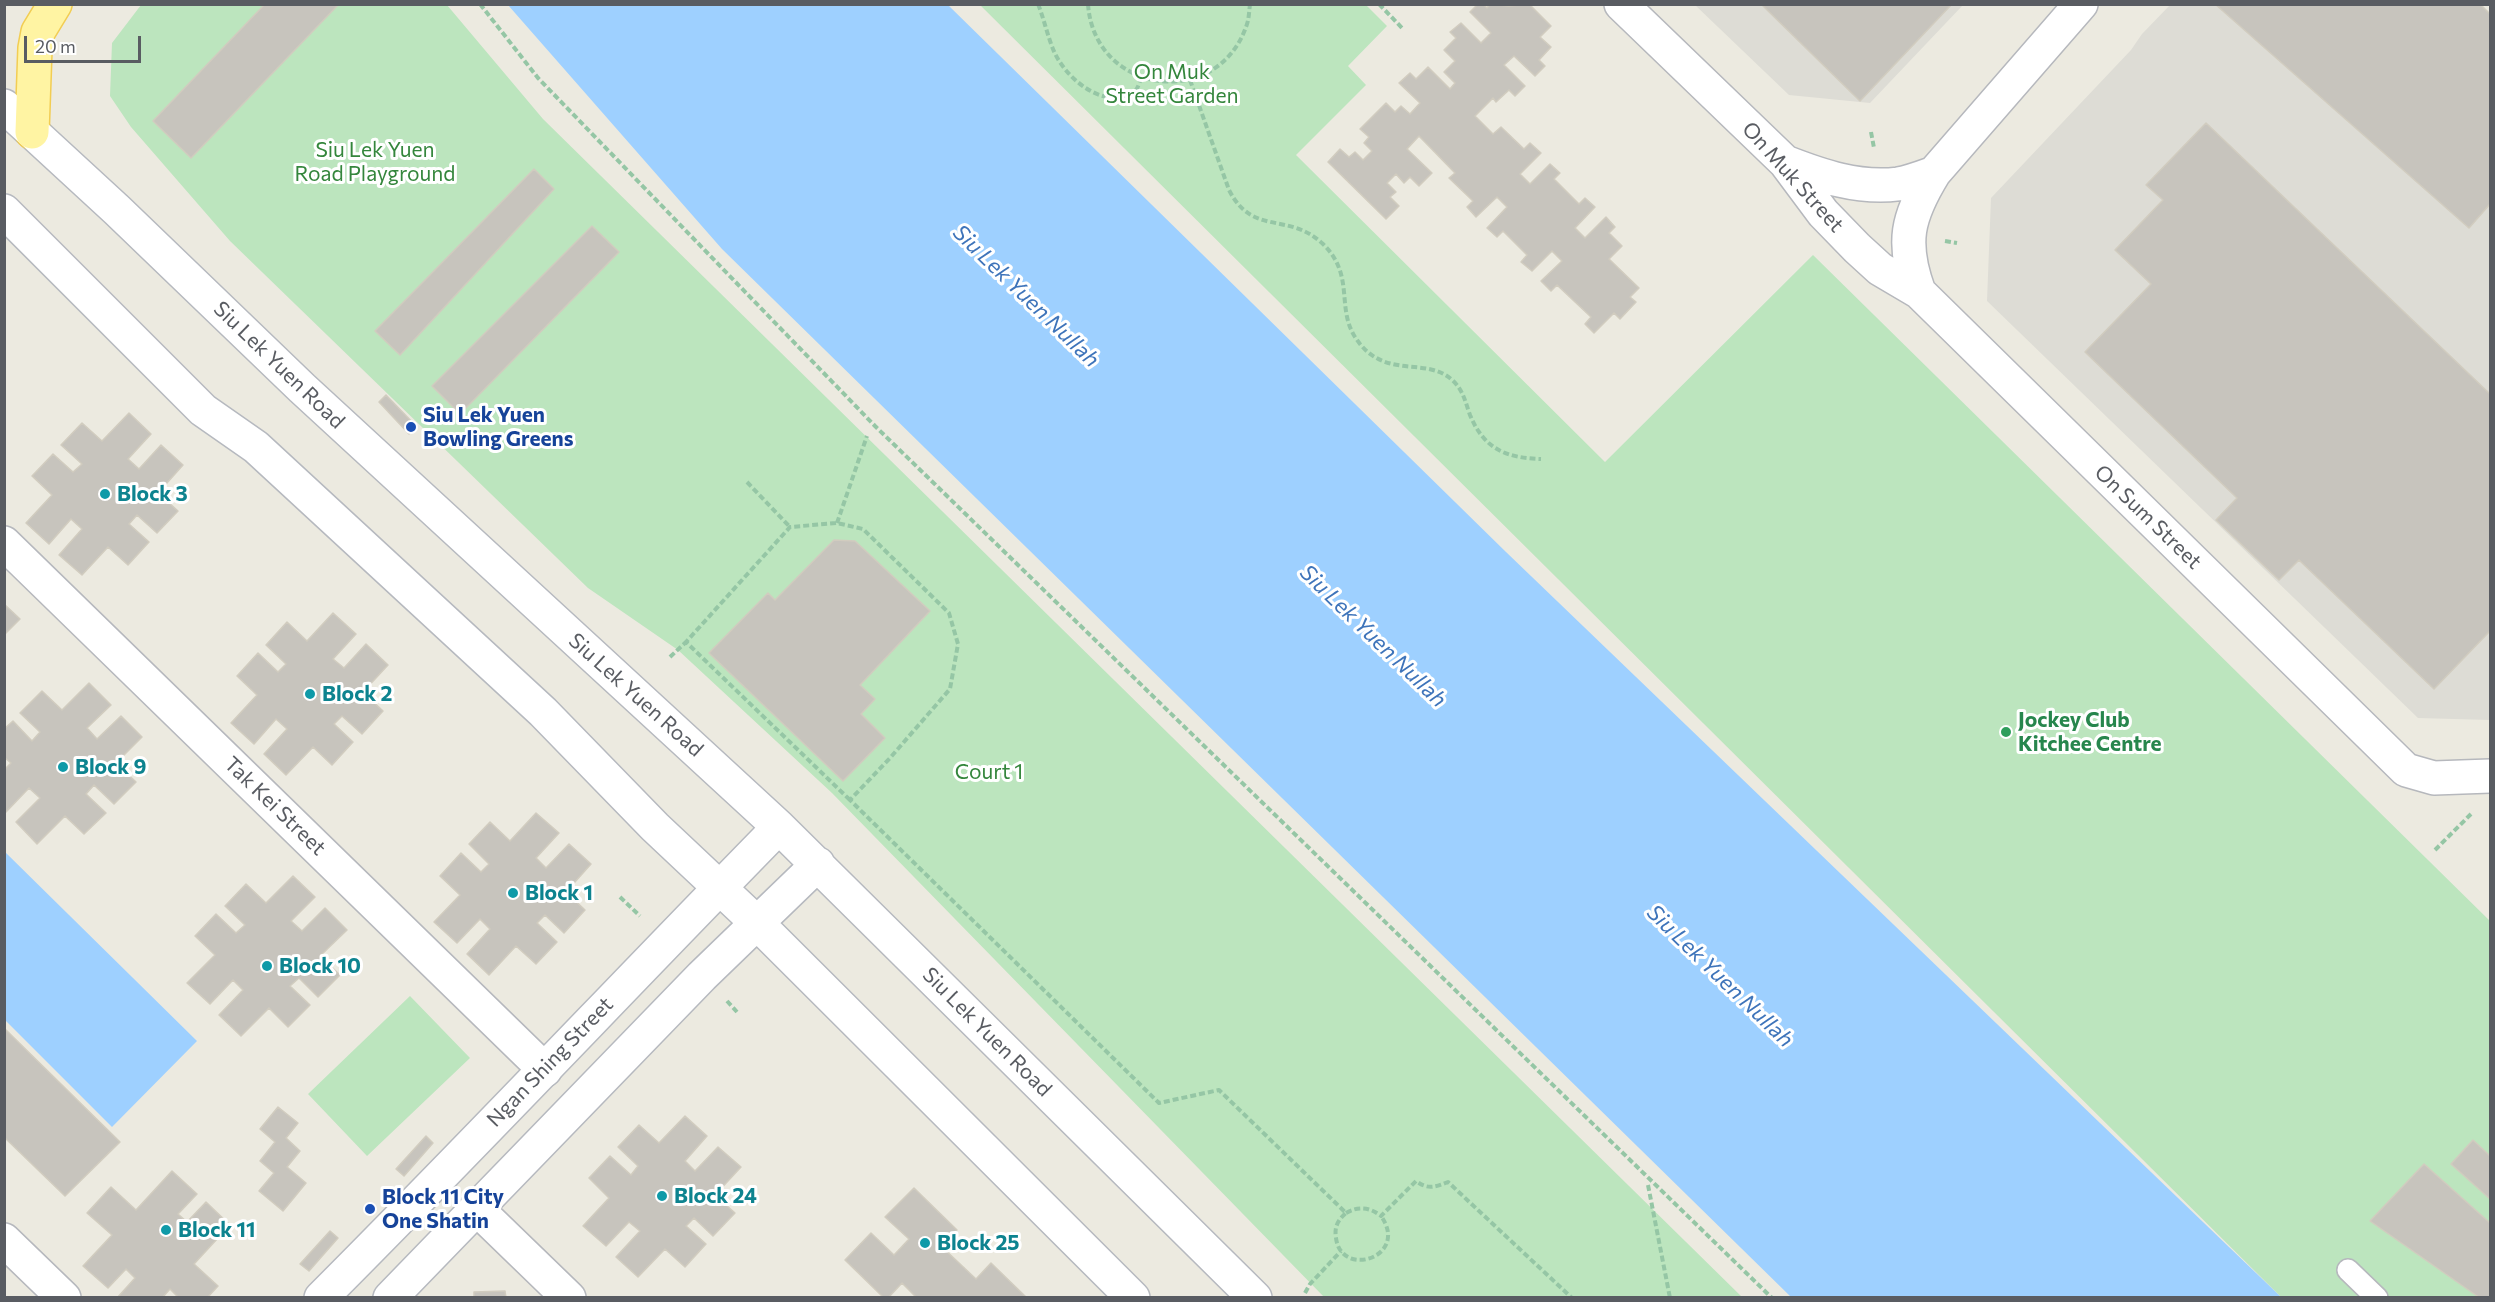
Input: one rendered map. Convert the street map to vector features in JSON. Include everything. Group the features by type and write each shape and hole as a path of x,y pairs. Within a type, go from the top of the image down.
{"main road":[{"path":"32,132 35,48 38,32 55,4"}],"street":[{"name":"On Muk Street","path":"1621,4 1785,162 1822,213 1850,241 1880,269 1919,292"},
{"name":"On Sum Street","path":"2081,4 1934,173 1922,193 1912,215 1907,246 1911,270 1919,292 2406,770 2434,778 2490,776"},
{"name":"Siu Lek Yuen Road","path":"4,106 117,210 302,388 818,864 1255,1298"},
{"path":"1785,162 1821,176 1857,184 1899,184 1934,173"},
{"path":"4,211 203,410 256,447 543,712 655,827 756,922 1133,1298"},
{"name":"Tak Kei Street","path":"4,543 544,1070"},
{"name":"Ngan Shing Street","path":"321,1298 779,827"},
{"path":"390,1298 756,922 818,864"},
{"path":"476,1208 569,1298"},
{"path":"4,1240 64,1298"}],"lane":[{"path":"2348,1269 2377,1298"}],"path":[{"path":"480,4 538,78 875,426 1772,1298"},
{"path":"1038,4 1053,50 1069,74 1090,90 1110,98 1128,98 1138,90 1142,78"},
{"path":"1088,4 1089,20 1099,45 1118,65 1142,78 1166,83 1190,80 1214,69 1234,50 1247,26 1250,4"},
{"path":"1379,4 1403,29"},
{"path":"1190,80 1236,204 1248,215 1262,221 1295,227 1311,235 1324,246 1335,260 1342,275 1345,290 1345,313 1355,337 1372,356 1396,366 1442,373 1460,388 1479,434 1496,450 1518,458 1541,459"},
{"path":"837,523 867,436"},
{"path":"747,482 790,527"},
{"path":"670,657 790,527 837,523 863,529 949,613 958,644 950,689 850,800"},
{"path":"686,642 1159,1103 1219,1090 1346,1213"},
{"path":"2434,850 2471,814"},
{"path":"1381,1216 1416,1181 1425,1187 1435,1187 1448,1182 1572,1298"},
{"path":"1648,1185 1670,1298"},
{"path":"1357,1208 1364,1208 1381,1216 1388,1235 1384,1249 1379,1254 1373,1258 1360,1260 1352,1259 1341,1251 1336,1239 1336,1231 1337,1224 1346,1213 1357,1208"},
{"path":"1305,1293 1310,1284 1341,1251"}],"shaded area":[{"path":"1695,5 1963,5 1870,103 1789,95"},
{"path":"2170,5 2480,5 2490,14 2490,720 2418,718 1987,301 1991,198 2131,50 2142,34"}],"green space":[{"name":"Siu Lek Yuen Road Playground","path":"141,5 447,5 543,119 1742,1297 1324,1297 832,793 678,650 588,588 230,241 131,127 110,96 112,43"},
{"name":"Jockey Club Kitchee Centre","path":"980,5 1366,5 1387,26 1348,66 1366,85 1296,155 1605,462 1813,255 2490,921 2490,1297 2281,1297"},
{"path":"410,996 470,1058 367,1156 308,1094"}],"water":[{"name":"Siu Lek Yuen Nullah","path":"508,5 948,5 1506,552 2281,1297 1791,1297 722,249"},
{"path":"4,851 197,1041 112,1127 5,1020"}],"building":[{"path":"265,4 339,4 191,158 153,121"},
{"path":"1478,4 1483,4 1487,8 1490,4 1509,6 1529,4 1551,26 1540,37 1551,47 1539,60 1545,66 1535,76 1514,56 1504,65 1525,86 1515,96 1509,90 1496,102 1493,98 1475,116 1493,134 1501,127 1524,149 1530,143 1541,153 1520,174 1530,184 1550,164 1560,173 1554,179 1579,204 1585,198 1595,207 1575,228 1585,238 1606,217 1615,227 1609,233 1622,246 1609,259 1639,288 1630,297 1636,302 1620,319 1614,313 1594,333 1585,324 1591,317 1557,285 1551,291 1541,281 1562,261 1552,251 1532,271 1521,262 1527,255 1503,231 1497,237 1487,228 1507,207 1497,197 1476,217 1467,207 1473,201 1449,178 1455,173 1419,136 1407,149 1432,173 1419,186 1410,177 1404,183 1396,174 1387,183 1396,192 1390,197 1399,206 1386,219 1328,162 1340,149 1349,157 1355,152 1363,160 1372,151 1364,143 1369,137 1360,129 1386,103 1395,112 1401,106 1410,114 1420,103 1399,83 1410,73 1416,79 1428,67 1450,89 1455,83 1444,72 1455,61 1444,50 1456,38 1450,32 1461,23 1481,43 1491,33 1470,12"},
{"path":"1761,4 1952,4 1860,101"},
{"path":"2215,4 2480,4 2490,14 2490,204 2469,228"},
{"path":"2206,123 2490,394 2490,631 2434,689 2299,560 2279,580 2216,520 2237,498 2085,352 2151,284 2115,250 2163,200 2146,185"},
{"path":"534,169 554,189 400,355 375,331"},
{"path":"592,226 619,252 460,414 432,386"},
{"path":"386,395 417,427 409,434 379,402"},
{"name":"Block 3","path":"129,413 151,434 128,459 139,469 161,445 183,465 158,493 178,511 157,533 137,515 129,524 149,542 128,565 108,547 82,575 59,555 82,529 71,519 49,544 26,523 52,495 32,476 53,454 73,472 82,464 61,445 82,423 102,441"},
{"path":"834,540 855,541 930,611 860,685 875,699 861,714 885,738 843,781 709,653 768,593 775,600"},
{"path":"4,604 20,619 4,635"},
{"name":"Block 2","path":"333,613 356,634 333,659 344,668 366,644 388,665 363,692 383,711 362,734 342,716 334,724 353,742 332,765 313,747 286,775 264,754 287,729 276,719 254,744 231,723 257,695 237,676 258,653 278,672 286,664 266,645 287,622 307,641"},
{"name":"Block 9","path":"89,683 111,705 87,728 97,739 121,716 142,737 116,763 136,782 114,804 94,785 86,794 106,813 84,834 65,816 37,844 16,822 40,798 29,788 6,812 4,810 4,770 11,763 4,757 4,729 13,721 32,741 40,732 20,713 42,691 62,710"},
{"name":"Block 1","path":"536,813 559,833 536,858 546,868 569,844 591,864 566,892 585,910 564,933 545,915 537,923 557,942 536,964 516,946 489,975 467,954 490,929 480,919 457,943 434,922 460,895 440,876 461,853 481,872 489,864 469,844 490,822 510,841"},
{"name":"Block 10","path":"293,876 315,897 291,921 302,931 325,908 347,930 320,956 340,975 318,997 299,978 290,986 310,1005 288,1027 269,1008 241,1036 219,1015 243,990 233,980 210,1004 187,983 215,955 195,936 216,914 236,933 245,925 225,906 246,884 266,903"},
{"path":"4,1028 120,1142 65,1196 4,1137"},
{"path":"278,1107 298,1123 286,1138 300,1151 287,1167 306,1183 283,1211 259,1191 274,1173 260,1161 275,1142 260,1129"},
{"name":"Block 24","path":"685,1116 707,1136 685,1161 695,1171 718,1147 741,1167 715,1195 735,1213 713,1236 694,1218 686,1226 706,1244 685,1267 665,1249 638,1277 616,1257 640,1231 629,1222 606,1246 583,1226 609,1198 589,1178 610,1156 631,1175 638,1166 618,1147 639,1125 659,1143"},
{"path":"426,1136 433,1143 404,1176 396,1169"},
{"path":"2473,1140 2490,1156 2490,1199 2451,1164"},
{"path":"2424,1164 2490,1223 2490,1298 2480,1298 2370,1221"},
{"name":"Block 11","path":"172,1171 197,1194 178,1214 187,1222 206,1202 230,1225 194,1264 218,1286 207,1298 179,1298 170,1289 162,1298 117,1298 135,1278 126,1269 108,1288 83,1266 112,1235 87,1213 111,1187 136,1210"},
{"name":"Block 25","path":"914,1188 957,1230 941,1246 976,1279 991,1263 1027,1298 917,1298 902,1283 888,1298 884,1298 845,1260 871,1233 894,1255 909,1239 885,1217"},
{"path":"330,1231 338,1238 309,1271 300,1264"},
{"path":"505,1291 506,1298 474,1298 474,1292"}],"place":[{"name":"Siu Lek Yuen Bowling Greens","path":"411,427"},
{"name":"Block 3","path":"105,494"},
{"name":"Block 2","path":"310,694"},
{"name":"Jockey Club Kitchee Centre","path":"2006,732"},
{"name":"Block 9","path":"63,767"},
{"name":"Block 1","path":"513,893"},
{"name":"Block 10","path":"267,966"},
{"name":"Block 24","path":"662,1196"},
{"name":"Block 11 City One Shatin","path":"370,1209"},
{"name":"Block 11","path":"166,1230"},
{"name":"Block 25","path":"925,1243"}],"park label":[{"name":"On Muk Street Garden","path":"1172,84"},
{"name":"Court 1","path":"989,772"}]}
